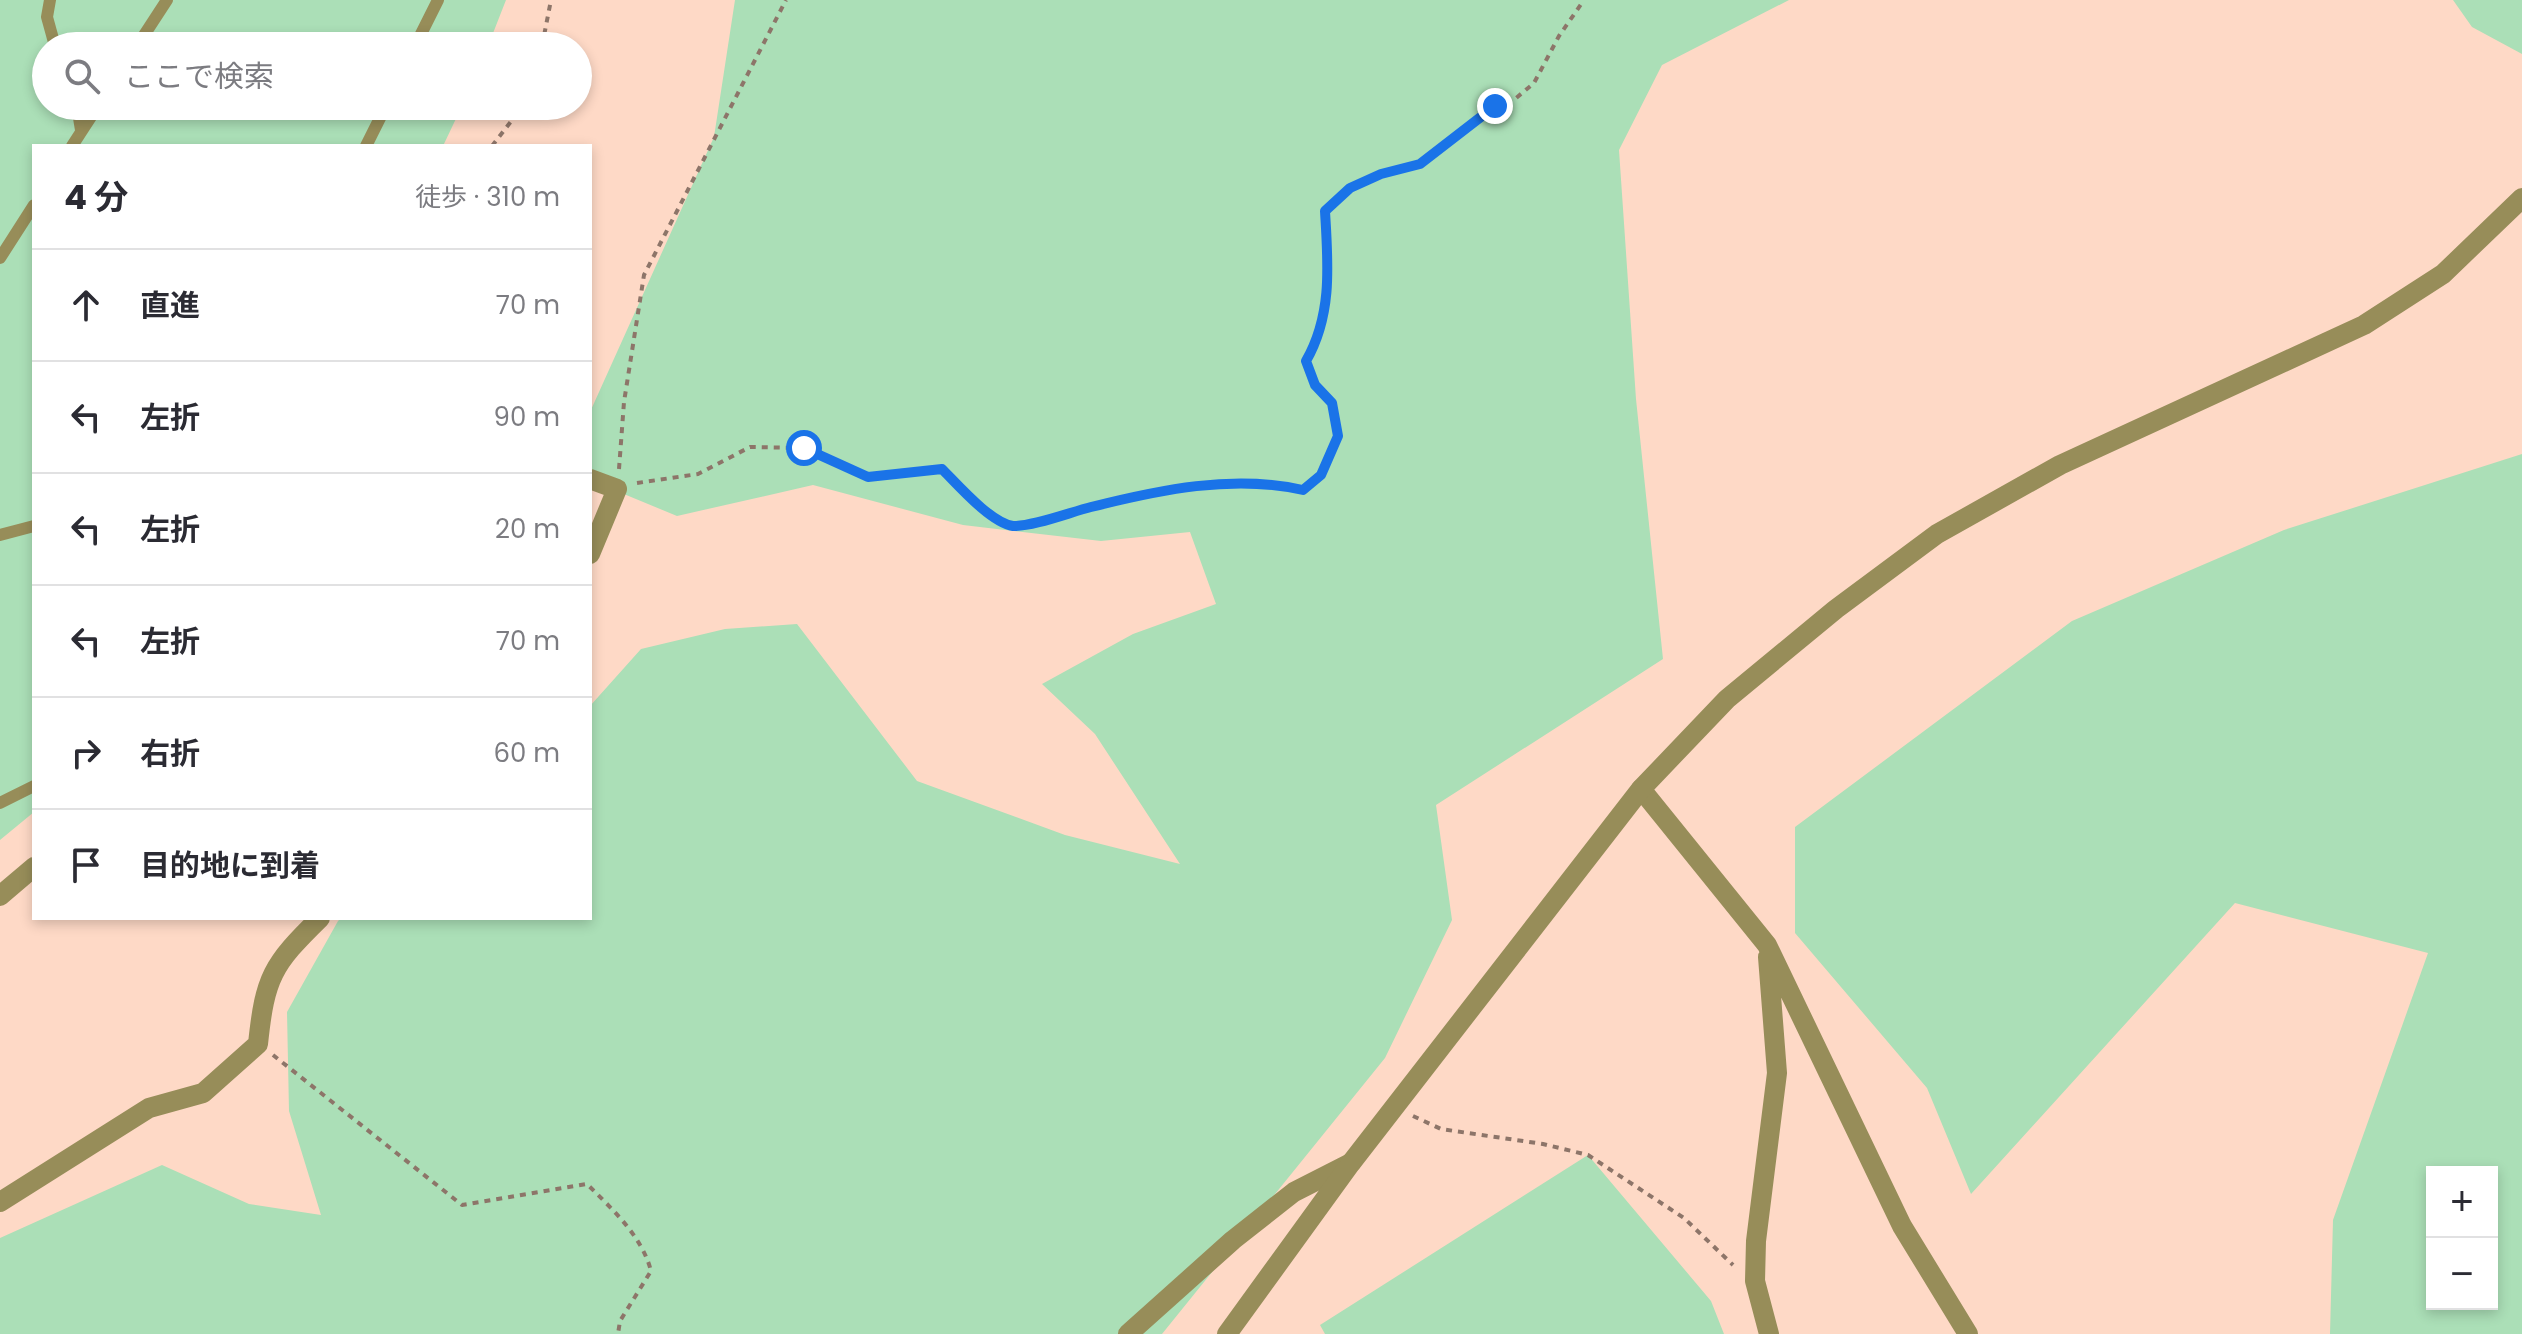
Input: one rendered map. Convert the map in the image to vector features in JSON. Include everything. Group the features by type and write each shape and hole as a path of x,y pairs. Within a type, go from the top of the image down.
{"street":[{"path":"1227,1334 1351,1163 1397,1108 1641,789 1727,699 1836,609 1937,534 2060,465 2364,325 2443,274 2522,198"},
{"path":"592,480 617,489 592,549"},
{"path":"1641,789 1767,945 1902,1226 1968,1334"},
{"path":"0,896 32,869"},
{"path":"0,1202 149,1108 203,1093 258,1044 264,993 283,955 318,920"},
{"path":"1767,945 1777,1073 1756,1241 1755,1281 1769,1334"},
{"path":"1128,1334 1233,1240 1294,1192 1351,1163"}],"lane":[{"path":"50,0 47,17 51,32"},
{"path":"146,32 167,0"},
{"path":"422,32 438,0"},
{"path":"79,120 81,131"},
{"path":"73,144 88,120"},
{"path":"367,144 379,120"},
{"path":"0,258 32,208"},
{"path":"0,535 32,527"},
{"path":"0,803 32,787"}],"path":[{"path":"545,32 551,0"},
{"path":"786,0 644,275 624,402 617,489 698,474 750,447 804,448 868,477 942,469 996,520 1014,526 1123,499 1229,482 1270,482 1303,490 1321,475 1338,436 1332,403 1315,385 1306,361 1319,339 1330,276 1325,211 1350,188 1381,174 1420,164 1495,106 1515,99 1534,83 1559,36 1584,0"},
{"path":"494,144 512,120"},
{"path":"258,1044 462,1205 587,1184 617,1214 647,1255 651,1271 620,1321 618,1334"},
{"path":"1397,1108 1441,1129 1543,1144 1588,1155 1684,1218 1719,1254 1755,1281"}],"green space":[{"path":"0,0 506,0 493,32 32,32 32,120 455,120 444,144 32,144 32,814 0,840"},
{"path":"735,0 1789,0 1662,65 1619,150 1636,399 1663,659 1436,805 1452,920 1385,1058 1162,1334 0,1334 0,1238 162,1165 249,1204 321,1215 289,1111 287,1012 338,921 592,920 592,704 641,649 725,629 797,624 917,781 1065,835 1180,864 1095,734 1042,684 1133,634 1216,604 1190,532 1101,541 963,525 813,485 677,516 592,481 592,408 714,137"},
{"path":"2453,0 2522,0 2522,54 2472,27"},
{"path":"2522,454 2522,1334 2330,1334 2333,1220 2428,953 2235,903 1971,1194 1927,1088 1795,933 1795,827 2072,621 2284,530"},
{"path":"1588,1155 1711,1301 1724,1334 1325,1334 1320,1325"}],"route":[{"path":"804,448 868,477 921,474 942,469 996,520 1014,526 1123,499 1229,482 1270,482 1303,490 1321,475 1338,436 1332,403 1315,385 1306,361 1319,339 1330,276 1325,211 1350,188 1381,174 1420,164 1495,106"}]}
